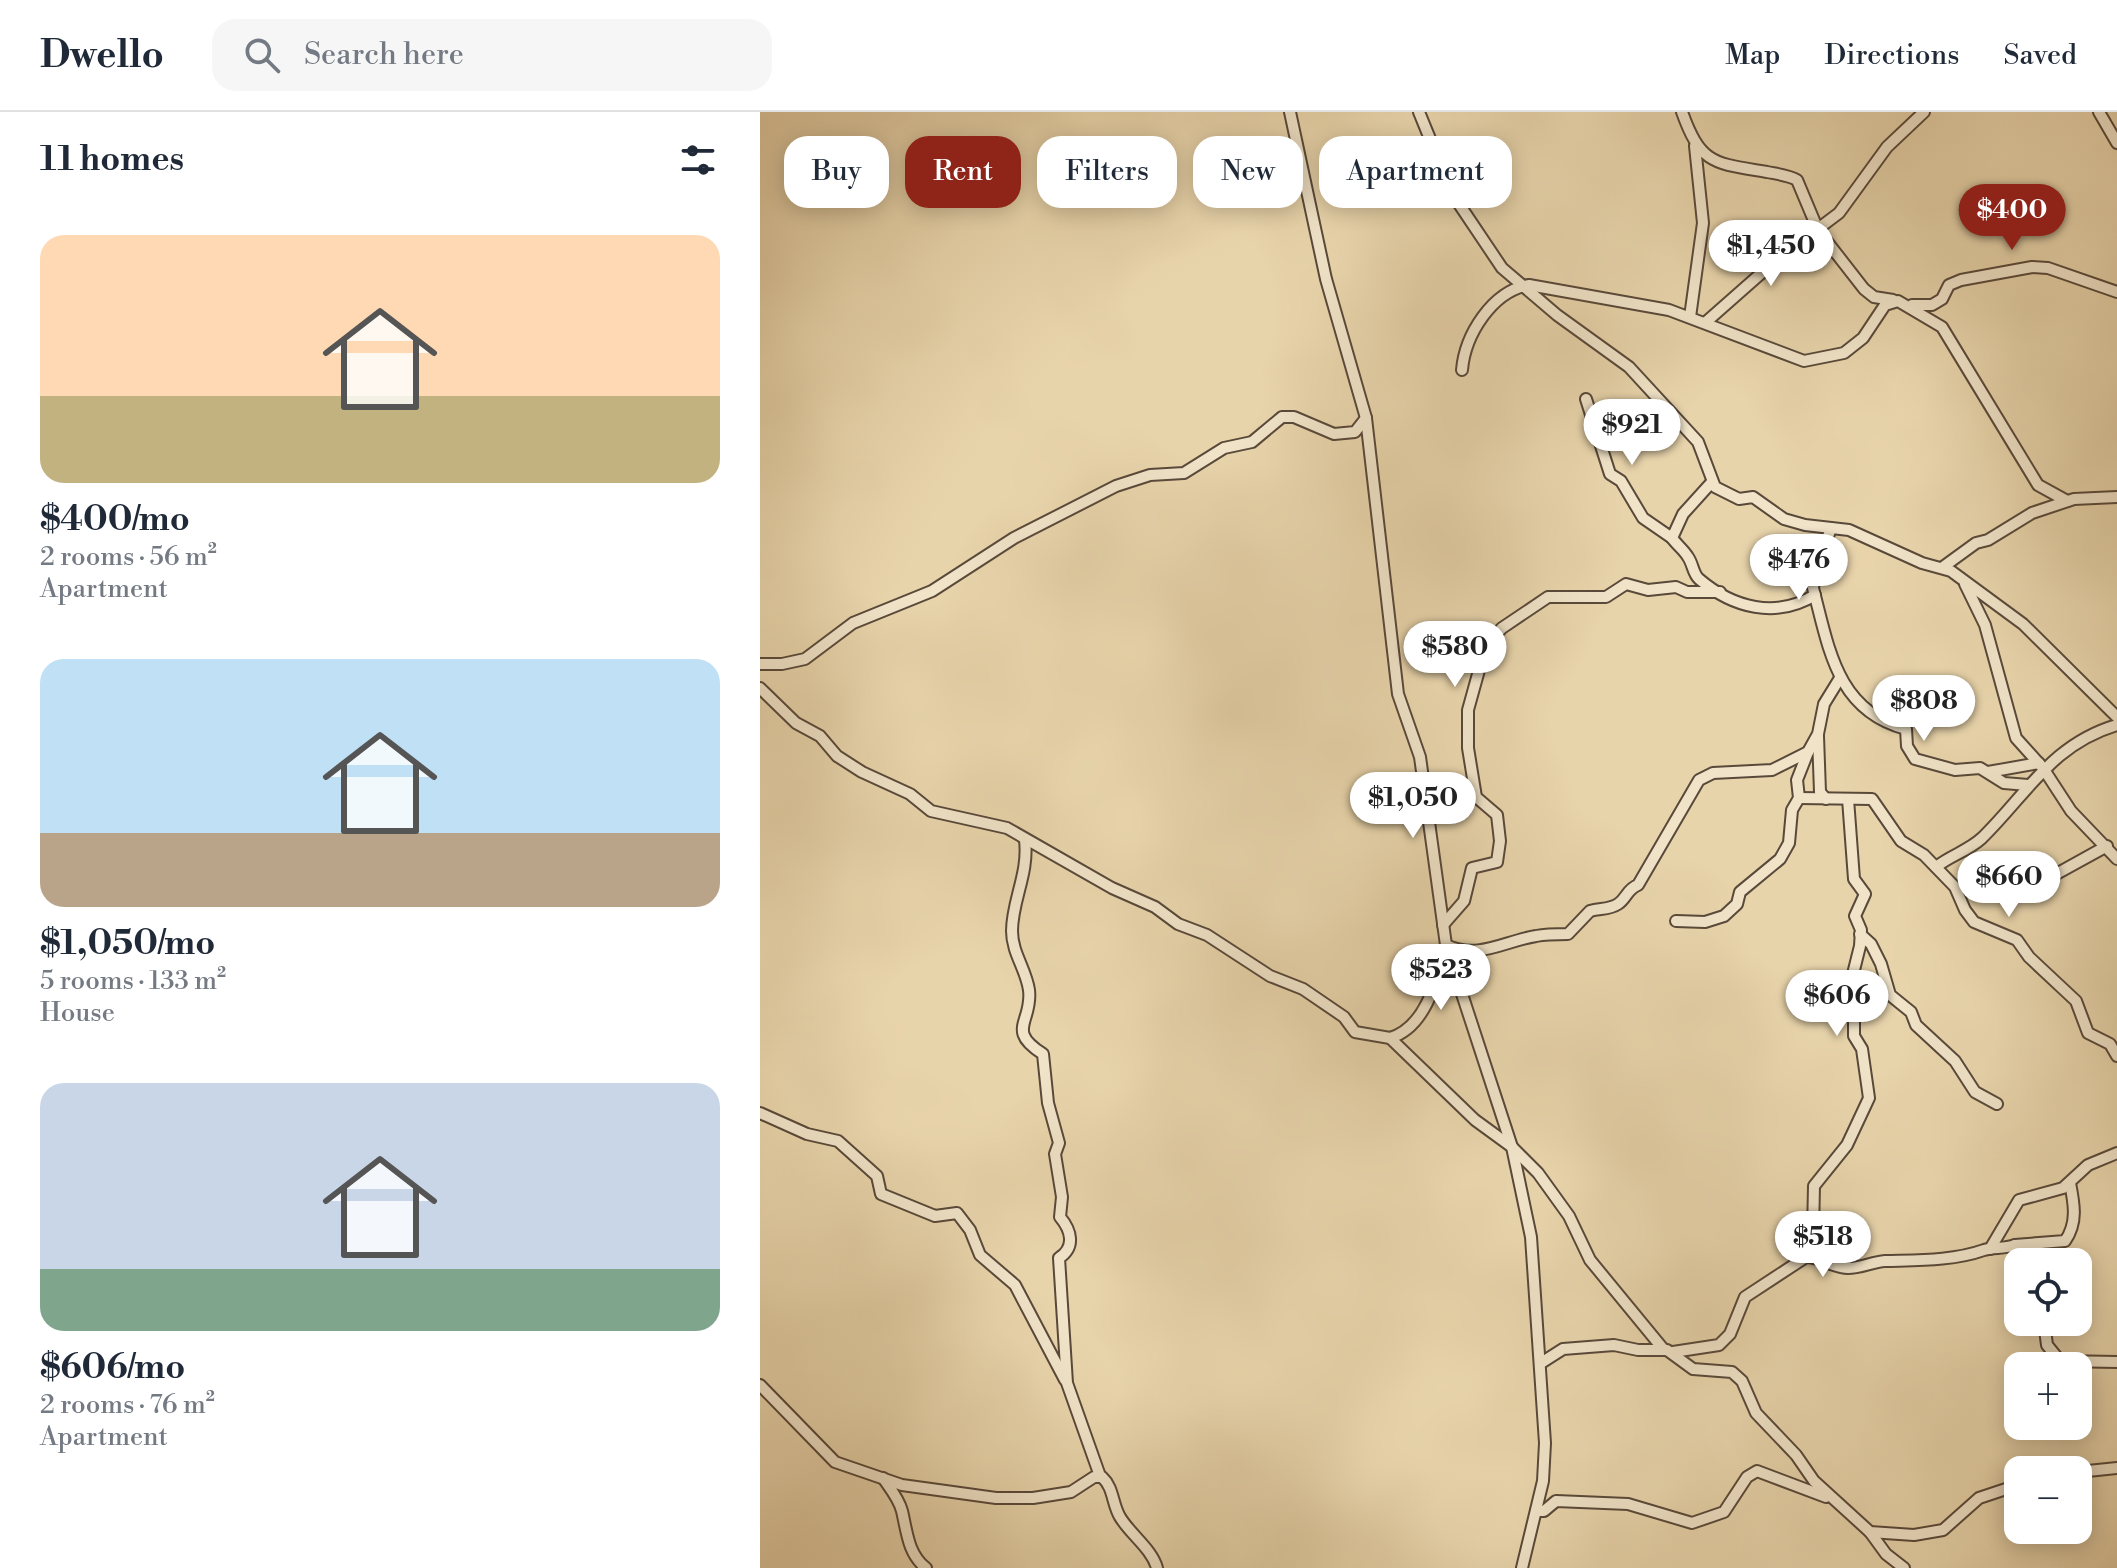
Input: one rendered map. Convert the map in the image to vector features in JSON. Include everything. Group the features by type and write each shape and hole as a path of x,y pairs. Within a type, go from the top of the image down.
{"street":[{"path":"1290,112 1326,279 1366,418 1396,685 1400,705 1417,745 1446,945 1512,1147 1531,1237 1545,1443 1536,1511 1522,1568"},
{"path":"1419,112 1462,210 1502,268 1520,286 1629,367 1657,402 1698,442 1711,483 1739,499 1757,499 1784,519 1849,530 1922,563 1943,567 2023,624 2117,717"},
{"path":"1682,112 1695,144 1703,223 1690,317"},
{"path":"1706,322 1774,262 1839,213 1887,147 1924,112"},
{"path":"2099,112 2117,143"},
{"path":"1695,144 1720,163 1794,178 1806,193 1818,230 1867,292 1908,305 1942,327 2038,485 2067,501"},
{"path":"1908,305 1932,305 1942,299 1949,285 1961,280 2032,267 2048,268 2117,292"},
{"path":"1462,370 1464,346 1476,327 1500,299 1520,286 1540,285 1641,303 1706,322 1795,359 1821,360 1852,347 1893,300"},
{"path":"1586,399 1610,475 1621,481 1643,518 1672,538 1688,556 1698,579 1738,603 1781,609 1795,607 1815,595"},
{"path":"760,664 774,665 805,659 853,623 932,591 1014,538 1116,486 1150,475 1184,473 1224,448 1252,442 1282,417 1294,417 1334,434 1355,432 1366,418"},
{"path":"1672,538 1683,514 1711,483"},
{"path":"1943,567 1976,543 1988,540 2029,514 2052,509 2067,501 2117,497"},
{"path":"1831,528 1815,574 1815,595 1840,678 1862,709 1884,722 1906,729 1907,746 1915,759 1955,770 1975,767 2008,784 2028,785"},
{"path":"1965,582 1985,625 2013,730 2071,811 2117,859"},
{"path":"1443,925 1464,901 1472,868 1497,862 1500,851 1497,815 1476,797 1468,748 1468,710 1486,645 1502,628 1548,597 1606,597 1626,584 1648,590 1676,587 1687,592 1720,592"},
{"path":"1826,799 1820,792 1818,734 1824,704 1840,678"},
{"path":"760,688 796,723 820,736 837,756 862,772 910,794 931,811 994,824 1155,907 1178,924 1207,935 1270,976 1303,989 1344,1017 1355,1032 1390,1038 1404,1034 1417,1020 1429,997 1446,945"},
{"path":"1936,867 1951,854 1981,839 2006,814 2041,766 2094,731 2117,725"},
{"path":"1676,921 1705,922 1724,916 1737,904 1740,892 1780,859 1789,843 1792,810 1799,798 1797,780 1818,734"},
{"path":"1446,945 1458,950 1479,951 1535,936 1568,934 1590,911 1616,905 1630,888 1638,885 1648,862 1661,849 1699,780 1713,773 1772,770 1808,752"},
{"path":"1988,772 2041,766"},
{"path":"1799,798 1872,799 1901,841 1924,855 1955,887 1974,922 2017,940 2029,957 2076,1001 2088,1033 2110,1044 2117,1056"},
{"path":"1541,1363 1563,1349 1595,1345 1668,1351 1719,1345 1730,1334 1745,1297 1806,1257 1813,1233 1814,1186 1847,1145 1869,1101 1863,1057 1854,1036 1854,1019 1846,998 1859,952 1860,934 1855,916 1865,894 1854,879 1848,799"},
{"path":"1025,840 1024,886 1015,906 1012,931 1015,955 1029,987 1022,1033 1025,1043 1043,1054 1048,1103 1059,1143 1055,1154 1062,1197 1060,1217 1067,1226 1071,1243 1067,1253 1059,1258 1067,1383"},
{"path":"2020,894 2107,846"},
{"path":"1860,934 1871,944 1881,964 1890,995 1911,1012 1916,1025 1955,1061 1975,1092 1997,1104"},
{"path":"1390,1038 1475,1120 1512,1147 1547,1182 1569,1216 1590,1260 1613,1292 1631,1307 1668,1351 1693,1369 1725,1370 1738,1376 1756,1413 1791,1448 1814,1481 1904,1568"},
{"path":"760,1113 807,1134 838,1141 877,1176 881,1194 935,1216 957,1213 970,1230 980,1255 1015,1285 1067,1383 1100,1476 1111,1488 1118,1513 1152,1556 1157,1568"},
{"path":"1990,1249 2019,1200 2070,1183 2088,1165 2117,1153"},
{"path":"1806,1257 1850,1268 1878,1262 1907,1264 1920,1259 1974,1255 2015,1245 2065,1241 2071,1233 2075,1209 2070,1183"},
{"path":"2046,1336 2047,1345 2060,1361 2117,1362"},
{"path":"760,1378 764,1389 829,1458 911,1487 1007,1498 1063,1494 1100,1476"},
{"path":"2092,1471 2117,1468"},
{"path":"1536,1511 1544,1511 1556,1501 1628,1504 1692,1523 1724,1512 1747,1477 1757,1471 1832,1499"},
{"path":"882,1475 901,1508 905,1534 918,1561 926,1568"},
{"path":"1870,1532 1914,1535 1943,1530 1979,1498 2004,1490"}]}
